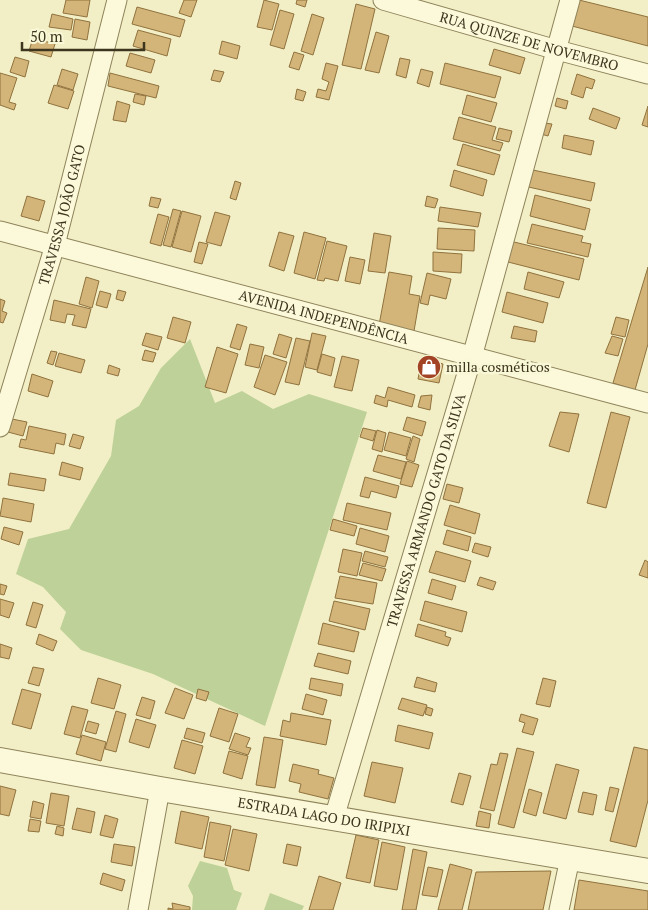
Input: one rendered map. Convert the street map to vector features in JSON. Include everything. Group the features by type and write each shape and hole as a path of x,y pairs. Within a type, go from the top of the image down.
{"street":[{"name":"TRAVESSA JOÃO GATO","path":"0,427 55,245 117,0"},
{"name":"RUA QUINZE DE NOVEMBRO","path":"383,0 648,74"},
{"name":"TRAVESSA ARMANDO GATO DA SILVA","path":"334,818 472,356 570,0"},
{"name":"AVENIDA INDEPENDÊNCIA","path":"0,231 648,403"},
{"name":"ESTRADA LAGO DO IRIPIXI","path":"0,760 160,789 648,871"},
{"path":"138,910 160,789"},
{"path":"559,910 570,858"}],"green space":[{"path":"190,339 215,403 242,391 273,409 309,394 367,412 265,726 153,674 81,650 60,629 66,612 43,587 16,574 28,539 69,529 111,456 116,420 139,406 161,368"},
{"path":"200,861 227,868 234,890 242,893 236,910 192,910 193,896 188,886"},
{"path":"270,893 304,906 302,910 264,910"}],"building":[{"path":"66,0 90,0 87,17 63,13"},
{"path":"184,0 197,0 191,17 179,13"},
{"path":"264,0 279,4 272,30 257,27"},
{"path":"297,0 307,0 305,7 296,4"},
{"path":"579,0 648,17 648,46 572,26"},
{"path":"356,4 375,9 361,69 342,65"},
{"path":"137,7 185,20 180,37 132,24"},
{"path":"280,10 294,14 284,49 270,45"},
{"path":"52,14 73,19 71,30 49,27"},
{"path":"312,14 324,18 313,55 301,51"},
{"path":"75,19 90,22 87,40 72,37"},
{"path":"138,30 171,39 167,56 133,46"},
{"path":"376,32 389,36 379,73 365,70"},
{"path":"33,38 55,44 51,57 29,51"},
{"path":"222,41 240,46 237,59 219,54"},
{"path":"494,49 525,58 520,74 489,65"},
{"path":"294,52 304,55 299,70 289,67"},
{"path":"130,53 155,60 151,73 126,66"},
{"path":"15,57 29,61 25,77 10,72"},
{"path":"400,58 410,60 406,78 396,75"},
{"path":"326,63 338,66 329,100 316,97 318,89 326,91 329,82 322,79"},
{"path":"445,63 501,77 495,98 440,84"},
{"path":"62,69 78,74 73,90 57,85"},
{"path":"421,69 433,72 429,87 417,83"},
{"path":"214,70 224,72 220,82 211,80"},
{"path":"0,73 17,78 9,102 16,104 14,110 0,105"},
{"path":"110,73 159,86 156,98 108,86"},
{"path":"577,74 595,80 592,89 586,87 583,98 571,94"},
{"path":"54,85 74,91 68,109 48,103"},
{"path":"297,89 306,92 303,101 295,99"},
{"path":"135,94 146,96 144,105 133,102"},
{"path":"467,95 497,103 491,122 462,114"},
{"path":"557,98 568,101 566,109 555,106"},
{"path":"117,101 130,105 126,122 113,120"},
{"path":"648,106 648,127 642,125"},
{"path":"593,108 620,118 616,129 589,119"},
{"path":"459,117 496,127 492,140 503,143 500,151 453,139"},
{"path":"544,123 552,124 548,136 541,134"},
{"path":"499,128 512,131 509,142 496,139"},
{"path":"564,135 594,141 591,155 562,148"},
{"path":"463,144 500,155 494,175 457,165"},
{"path":"528,169 595,183 591,201 524,186"},
{"path":"454,170 487,180 483,196 450,186"},
{"path":"235,181 241,183 236,200 230,198"},
{"path":"535,195 590,209 585,230 530,216"},
{"path":"27,196 45,201 39,221 21,216"},
{"path":"427,196 438,199 435,208 425,206"},
{"path":"151,197 161,199 158,208 149,206"},
{"path":"440,207 481,213 478,227 438,221"},
{"path":"173,209 181,211 171,247 163,245"},
{"path":"182,211 201,216 191,252 172,247"},
{"path":"215,212 230,216 221,246 206,242"},
{"path":"158,214 169,217 161,246 150,243"},
{"path":"532,224 583,236 581,242 591,244 588,257 527,243"},
{"path":"438,228 475,230 474,251 437,249"},
{"path":"279,232 294,236 284,271 269,266"},
{"path":"304,232 326,238 315,279 294,273"},
{"path":"374,233 391,236 385,273 368,271"},
{"path":"327,241 347,246 338,281 325,278 324,281 317,280"},
{"path":"510,241 584,259 579,280 504,261"},
{"path":"199,242 208,244 202,264 194,262"},
{"path":"433,252 462,254 461,273 433,271"},
{"path":"350,257 365,260 360,284 345,281"},
{"path":"648,267 648,344 635,390 613,383"},
{"path":"389,272 412,276 409,294 420,296 414,331 379,325"},
{"path":"528,272 564,282 559,298 524,289"},
{"path":"427,273 451,279 446,299 430,295 428,305 420,303"},
{"path":"86,277 99,281 92,308 79,304"},
{"path":"118,290 126,292 123,301 116,299"},
{"path":"100,291 111,294 107,308 96,305"},
{"path":"507,292 548,303 543,323 502,312"},
{"path":"0,299 5,301 2,311 7,313 3,323 0,322"},
{"path":"54,300 91,309 86,328 72,325 75,315 67,314 65,323 50,320"},
{"path":"173,317 191,322 185,343 167,338"},
{"path":"616,317 629,320 625,337 611,334"},
{"path":"237,324 247,327 240,350 230,347"},
{"path":"514,326 537,331 535,342 511,338"},
{"path":"146,333 162,337 158,350 142,345"},
{"path":"312,333 326,336 317,370 305,367"},
{"path":"279,334 292,338 286,358 273,354"},
{"path":"612,336 623,339 618,356 605,353"},
{"path":"296,338 310,341 299,385 285,382"},
{"path":"250,344 264,347 259,368 245,365"},
{"path":"217,347 238,354 226,393 205,387"},
{"path":"145,350 156,353 153,362 142,360"},
{"path":"51,351 57,352 53,365 47,363"},
{"path":"59,353 85,360 81,373 55,366"},
{"path":"322,354 335,358 331,376 317,372"},
{"path":"265,355 287,362 275,395 254,387"},
{"path":"342,356 359,360 352,391 334,387"},
{"path":"422,358 443,364 439,383 418,379"},
{"path":"109,365 120,369 118,376 107,373"},
{"path":"32,374 53,381 48,397 28,391"},
{"path":"388,387 415,395 412,407 388,400 387,407 374,403 376,395 385,398"},
{"path":"432,395 430,410 418,407 421,396"},
{"path":"560,412 579,414 569,452 549,446"},
{"path":"611,412 630,417 606,508 587,503"},
{"path":"407,417 426,422 422,436 403,430"},
{"path":"7,418 27,422 23,436 4,431"},
{"path":"29,426 66,434 64,445 56,443 54,454 19,447 21,439 26,440"},
{"path":"363,428 376,431 373,441 360,437"},
{"path":"377,430 386,433 382,452 372,449"},
{"path":"389,432 411,438 406,456 384,450"},
{"path":"73,434 84,437 80,449 69,446"},
{"path":"413,436 420,439 414,462 406,459"},
{"path":"378,455 406,462 401,479 373,471"},
{"path":"407,461 419,465 412,487 400,484"},
{"path":"62,462 83,468 80,480 59,475"},
{"path":"10,473 46,479 44,491 8,485"},
{"path":"365,477 399,486 396,498 371,491 369,498 360,496"},
{"path":"447,484 463,488 459,503 443,499"},
{"path":"3,498 34,504 31,522 0,516"},
{"path":"347,503 391,513 387,530 343,520"},
{"path":"450,505 480,514 475,534 444,525"},
{"path":"333,519 357,526 354,536 330,530"},
{"path":"4,527 23,532 19,545 1,539"},
{"path":"360,528 389,536 385,552 356,544"},
{"path":"447,530 471,537 468,551 443,544"},
{"path":"475,543 491,547 488,557 472,552"},
{"path":"343,549 362,553 357,576 338,572"},
{"path":"365,551 388,557 385,567 362,561"},
{"path":"436,551 471,561 465,582 429,572"},
{"path":"645,560 648,562 648,578 639,575"},
{"path":"363,563 386,569 382,581 359,575"},
{"path":"340,576 377,583 373,604 335,598"},
{"path":"480,577 496,582 493,590 477,585"},
{"path":"432,579 456,586 452,600 428,593"},
{"path":"0,584 7,586 4,595 0,594"},
{"path":"0,599 14,603 9,618 0,615"},
{"path":"334,601 370,609 365,630 329,621"},
{"path":"425,601 467,612 462,632 420,620"},
{"path":"33,602 43,605 36,628 26,625"},
{"path":"323,623 359,632 354,652 318,644"},
{"path":"418,624 446,632 445,636 451,638 448,646 415,636"},
{"path":"39,634 57,641 53,651 36,644"},
{"path":"0,644 12,648 9,659 0,657"},
{"path":"318,653 351,661 348,674 314,666"},
{"path":"33,667 44,669 39,686 28,683"},
{"path":"417,677 437,683 435,692 414,687"},
{"path":"98,678 121,685 114,709 91,703"},
{"path":"311,678 343,684 341,696 309,689"},
{"path":"543,678 556,681 550,707 536,704"},
{"path":"175,688 193,695 184,719 165,713"},
{"path":"22,689 41,694 31,729 12,724"},
{"path":"198,689 209,692 206,701 196,698"},
{"path":"306,694 327,700 323,715 302,709"},
{"path":"142,697 155,701 150,719 136,715"},
{"path":"402,698 427,705 423,716 398,709"},
{"path":"72,706 88,710 80,738 64,734"},
{"path":"427,707 433,709 431,716 425,714"},
{"path":"219,708 238,714 229,742 210,736"},
{"path":"116,711 126,714 116,752 105,749"},
{"path":"291,713 331,720 326,745 280,736 283,720 290,722"},
{"path":"521,714 538,719 533,735 522,732 525,723 519,721"},
{"path":"136,719 156,725 149,748 129,742"},
{"path":"88,721 99,724 96,734 85,731"},
{"path":"398,725 433,733 429,749 395,741"},
{"path":"187,728 205,733 202,743 184,738"},
{"path":"235,733 250,738 246,747 251,748 248,755 229,749"},
{"path":"82,735 106,742 101,761 76,754"},
{"path":"264,737 283,740 275,788 256,785"},
{"path":"182,740 203,746 195,774 174,768"},
{"path":"634,747 648,750 648,800 636,847 610,841"},
{"path":"517,748 534,752 514,828 498,824"},
{"path":"229,751 248,756 242,779 223,773"},
{"path":"500,753 508,754 494,811 480,808 491,764 497,765"},
{"path":"372,762 403,768 395,803 364,796"},
{"path":"293,764 319,770 318,774 334,778 328,799 299,792 301,784 289,781"},
{"path":"556,764 579,770 566,819 543,813"},
{"path":"459,773 471,776 463,805 451,802"},
{"path":"0,786 16,790 9,816 0,814"},
{"path":"610,787 619,789 613,812 605,810"},
{"path":"529,789 542,793 536,816 523,812"},
{"path":"583,792 597,795 593,815 578,812"},
{"path":"51,793 69,796 64,826 46,823"},
{"path":"33,801 44,804 41,819 30,817"},
{"path":"77,808 95,812 91,833 72,829"},
{"path":"181,811 209,817 202,849 175,843"},
{"path":"479,811 491,814 489,828 476,826"},
{"path":"105,815 118,819 113,838 100,835"},
{"path":"30,819 41,821 39,832 28,831"},
{"path":"210,822 231,826 224,861 204,857"},
{"path":"57,826 64,828 63,836 55,834"},
{"path":"233,829 257,834 249,871 225,865"},
{"path":"356,835 379,840 370,883 346,878"},
{"path":"382,842 405,847 397,890 374,886"},
{"path":"114,844 135,847 132,866 111,862"},
{"path":"287,844 301,847 297,866 283,863"},
{"path":"413,849 427,852 416,910 402,910"},
{"path":"450,864 472,870 462,910 438,910"},
{"path":"428,867 443,870 437,897 422,895"},
{"path":"551,871 543,910 468,910 476,872"},
{"path":"103,873 125,880 122,891 100,884"},
{"path":"319,876 341,883 333,910 309,910"},
{"path":"579,880 648,891 648,910 574,910"},
{"path":"172,903 190,907 190,910 168,910 168,908 173,909"}],"place":[{"name":"milla cosméticos","path":"429,367"}]}
